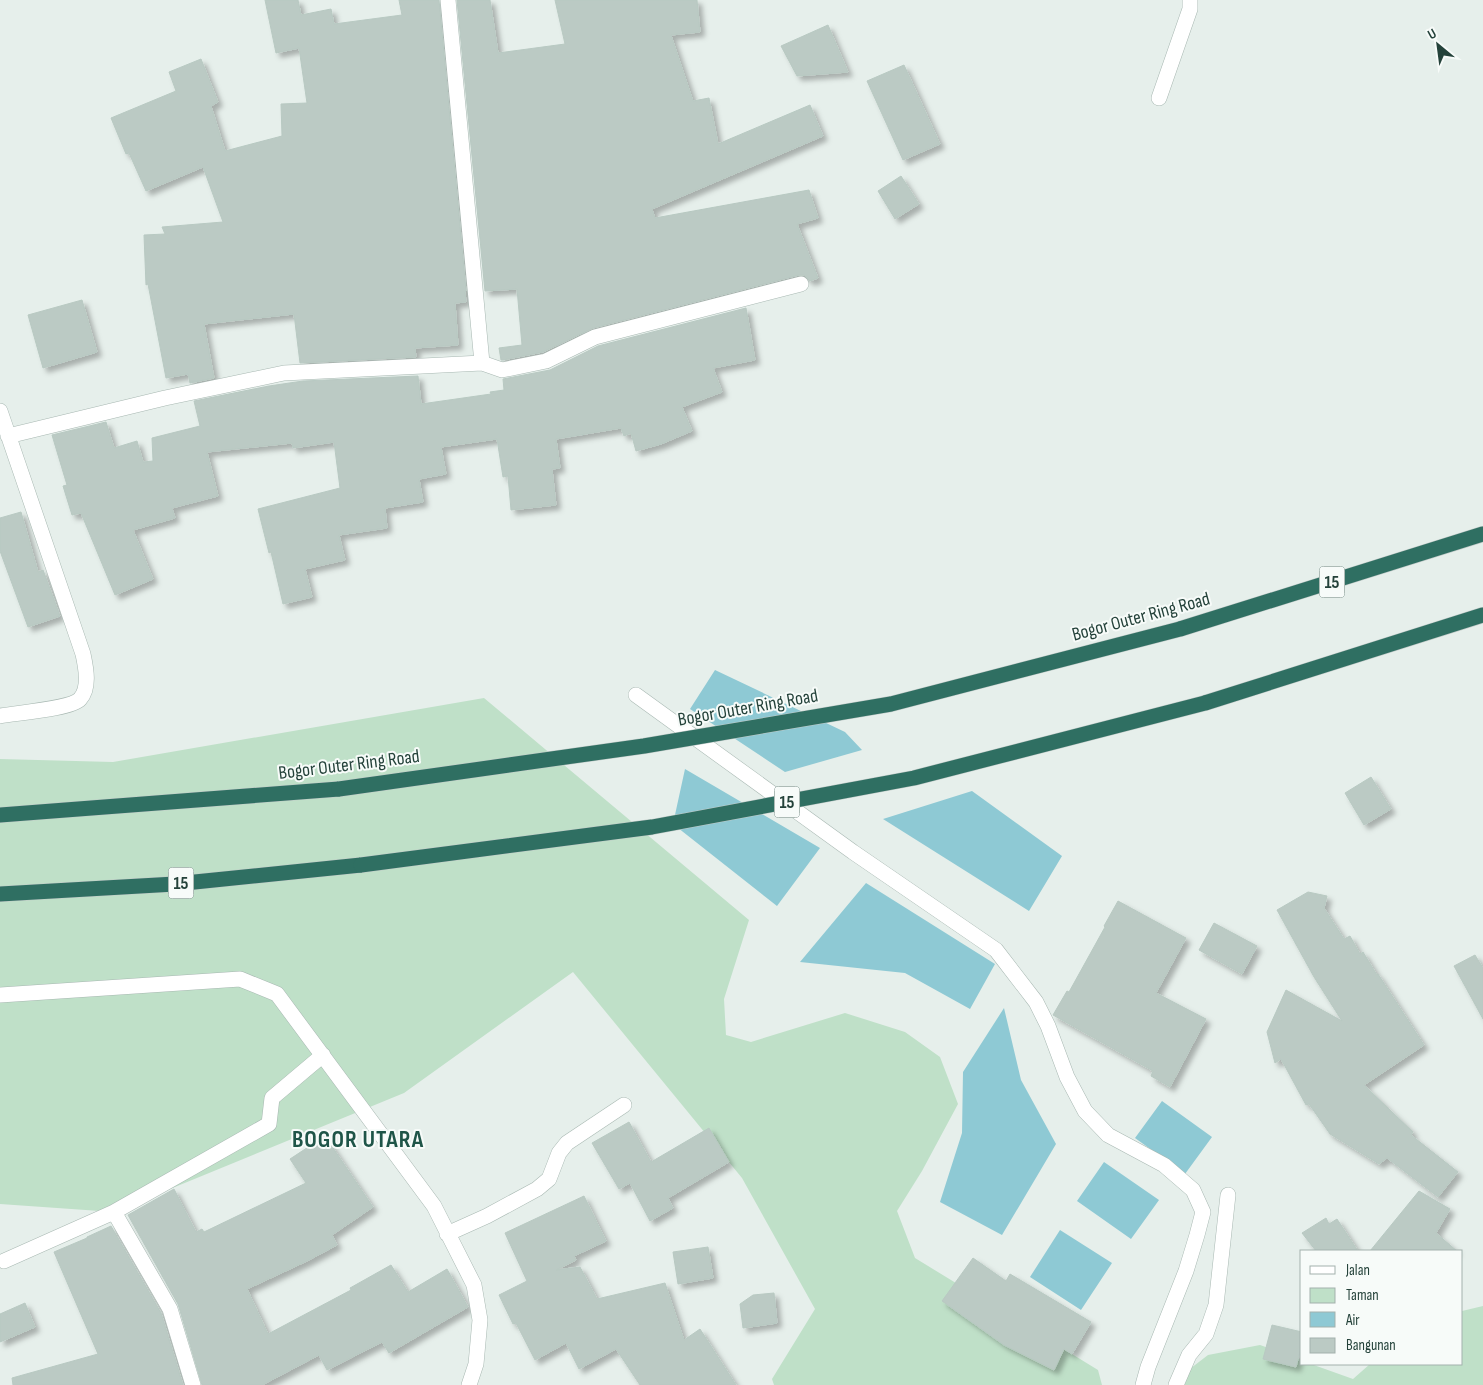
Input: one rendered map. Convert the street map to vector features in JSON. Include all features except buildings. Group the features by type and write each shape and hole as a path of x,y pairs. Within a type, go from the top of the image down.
{"highway":[{"name":"Bogor Outer Ring Road","path":"0,815 339,788 644,746 891,704 1180,629 1483,534"},
{"name":"15","path":"0,894 175,884 361,864 652,827 914,778 1205,703 1483,616"}],"street":[{"path":"448,0 482,363"},
{"path":"1160,98 1190,9 1190,0"},
{"path":"8,436 165,398 284,373 482,363 502,370 546,361 595,337 801,284"},
{"path":"0,411 86,666 85,691 79,701 61,707 0,716"},
{"path":"636,695 853,852 996,950 1036,1002 1048,1026 1067,1077 1085,1112 1108,1135 1164,1165 1193,1190 1203,1212 1186,1271 1148,1367 1143,1385"},
{"path":"0,995 240,979 277,994 434,1206 474,1285 480,1320 476,1364 469,1385"},
{"path":"4,1261 114,1212 269,1124 272,1098 323,1055"},
{"path":"447,1234 488,1216 537,1189 549,1179 559,1153 568,1143 624,1105"},
{"path":"1176,1385 1189,1355 1206,1334 1216,1305 1228,1195"},
{"path":"114,1212 170,1309 193,1385"}],"green space":[{"path":"484,698 749,920 724,999 726,1035 751,1042 845,1013 905,1032 940,1057 958,1104 922,1171 897,1211 915,1258 1098,1370 1102,1385 774,1385 772,1379 815,1309 742,1178 573,972 404,1093 114,1212 0,1204 0,759 113,762"},
{"path":"1483,1306 1483,1385 1169,1385 1208,1355 1260,1345 1300,1359 1300,1365 1314,1365 1353,1379 1369,1365 1463,1365 1463,1311"}],"water":[{"path":"715,670 845,732 862,750 785,772 690,709"},
{"path":"685,769 820,848 777,906 673,824"},
{"path":"972,791 1062,856 1029,911 883,819"},
{"path":"866,883 995,964 970,1009 905,973 800,962"},
{"path":"1004,1008 1021,1080 1056,1144 1002,1235 940,1202 962,1133 963,1072"},
{"path":"1162,1101 1212,1137 1185,1174 1135,1138"},
{"path":"1104,1162 1159,1200 1131,1239 1077,1201"},
{"path":"1060,1230 1112,1263 1081,1310 1030,1277"}],"district":[{"name":"BOGOR UTARA","path":"358,1139"}]}
